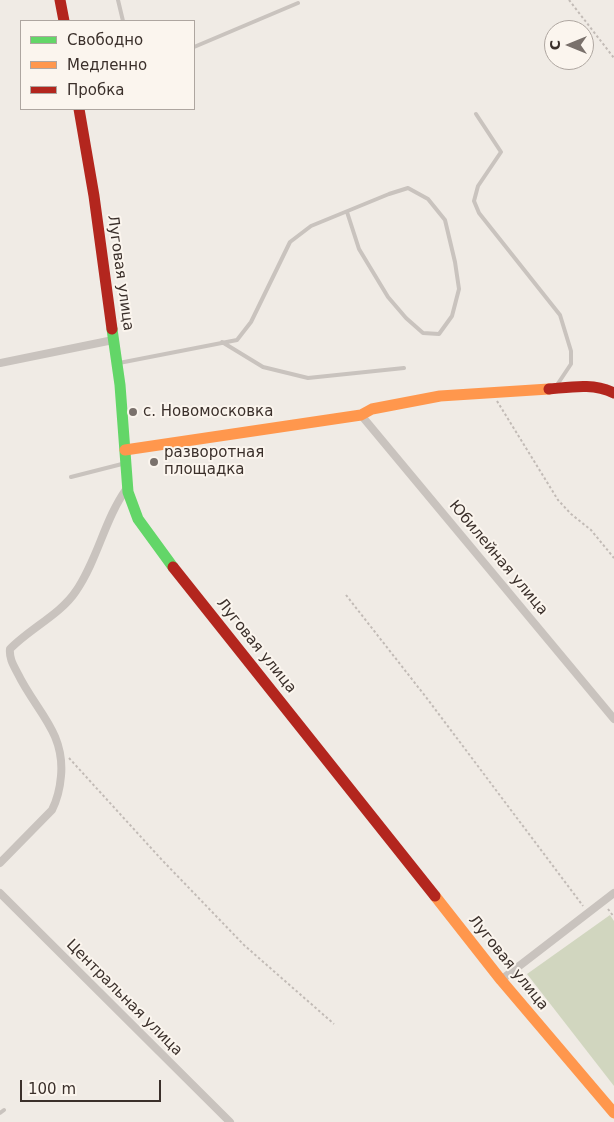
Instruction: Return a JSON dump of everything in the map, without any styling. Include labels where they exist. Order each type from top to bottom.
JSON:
[{"type":"street","points":[[60,0],[64,20]]},
{"type":"street","name":"Луговая улица","points":[[79,110],[94,196],[124,416],[125,463],[127,488],[131,504],[154,544],[347,782],[501,980],[614,1113]]},
{"type":"street","points":[[0,363],[114,340]]},
{"type":"street","points":[[124,450],[361,415],[372,409],[440,396],[554,388],[602,387],[614,394]]},
{"type":"street","name":"Юбилейная улица","points":[[361,415],[614,719]]},
{"type":"street","points":[[0,862],[52,810],[58,799],[62,751],[55,732],[24,686],[9,656],[10,649],[76,593],[89,569],[107,522],[127,488]]},
{"type":"street","name":"Центральная улица","points":[[0,893],[230,1122]]},
{"type":"street","points":[[501,980],[614,893]]},
{"type":"lane","points":[[118,0],[123,20]]},
{"type":"lane","points":[[195,47],[298,3]]},
{"type":"lane","points":[[476,114],[500,152],[478,186],[474,202],[479,214],[560,315],[566,332],[571,351],[571,364],[565,376],[554,388]]},
{"type":"lane","points":[[117,363],[237,340],[251,322],[290,242],[311,226],[408,188],[428,199],[444,220],[459,289],[452,316],[439,334],[423,333],[406,318],[388,297],[360,249],[347,212]]},
{"type":"lane","points":[[222,342],[263,367],[308,378],[404,368]]},
{"type":"lane","points":[[71,477],[125,463]]},
{"type":"lane","points":[[0,1113],[4,1110]]},
{"type":"path","points":[[569,0],[613,56]]},
{"type":"path","points":[[496,392],[497,402],[558,500],[571,514],[591,530],[614,558]]},
{"type":"path","points":[[346,595],[429,701],[587,912]]},
{"type":"path","points":[[62,751],[98,788],[162,860],[244,944],[334,1024]]},
{"type":"green space","points":[[610,915],[614,921],[614,1086],[527,974]]},
{"type":"traffic: fast","points":[[112,329],[120,385],[128,492],[138,519],[173,567]]},
{"type":"traffic: slow","points":[[125,450],[361,415],[372,409],[440,396],[549,389]]},
{"type":"traffic: slow","points":[[435,896],[501,980],[614,1113]]},
{"type":"traffic: jam","points":[[60,0],[64,20]]},
{"type":"traffic: jam","points":[[79,110],[94,196],[112,329]]},
{"type":"traffic: jam","points":[[549,389],[590,387],[614,393]]},
{"type":"traffic: jam","points":[[173,567],[435,896]]},
{"type":"place","name":"с. Новомосковка","points":[[133,412]]},
{"type":"place","name":"разворотная площадка","points":[[154,462]]}]
